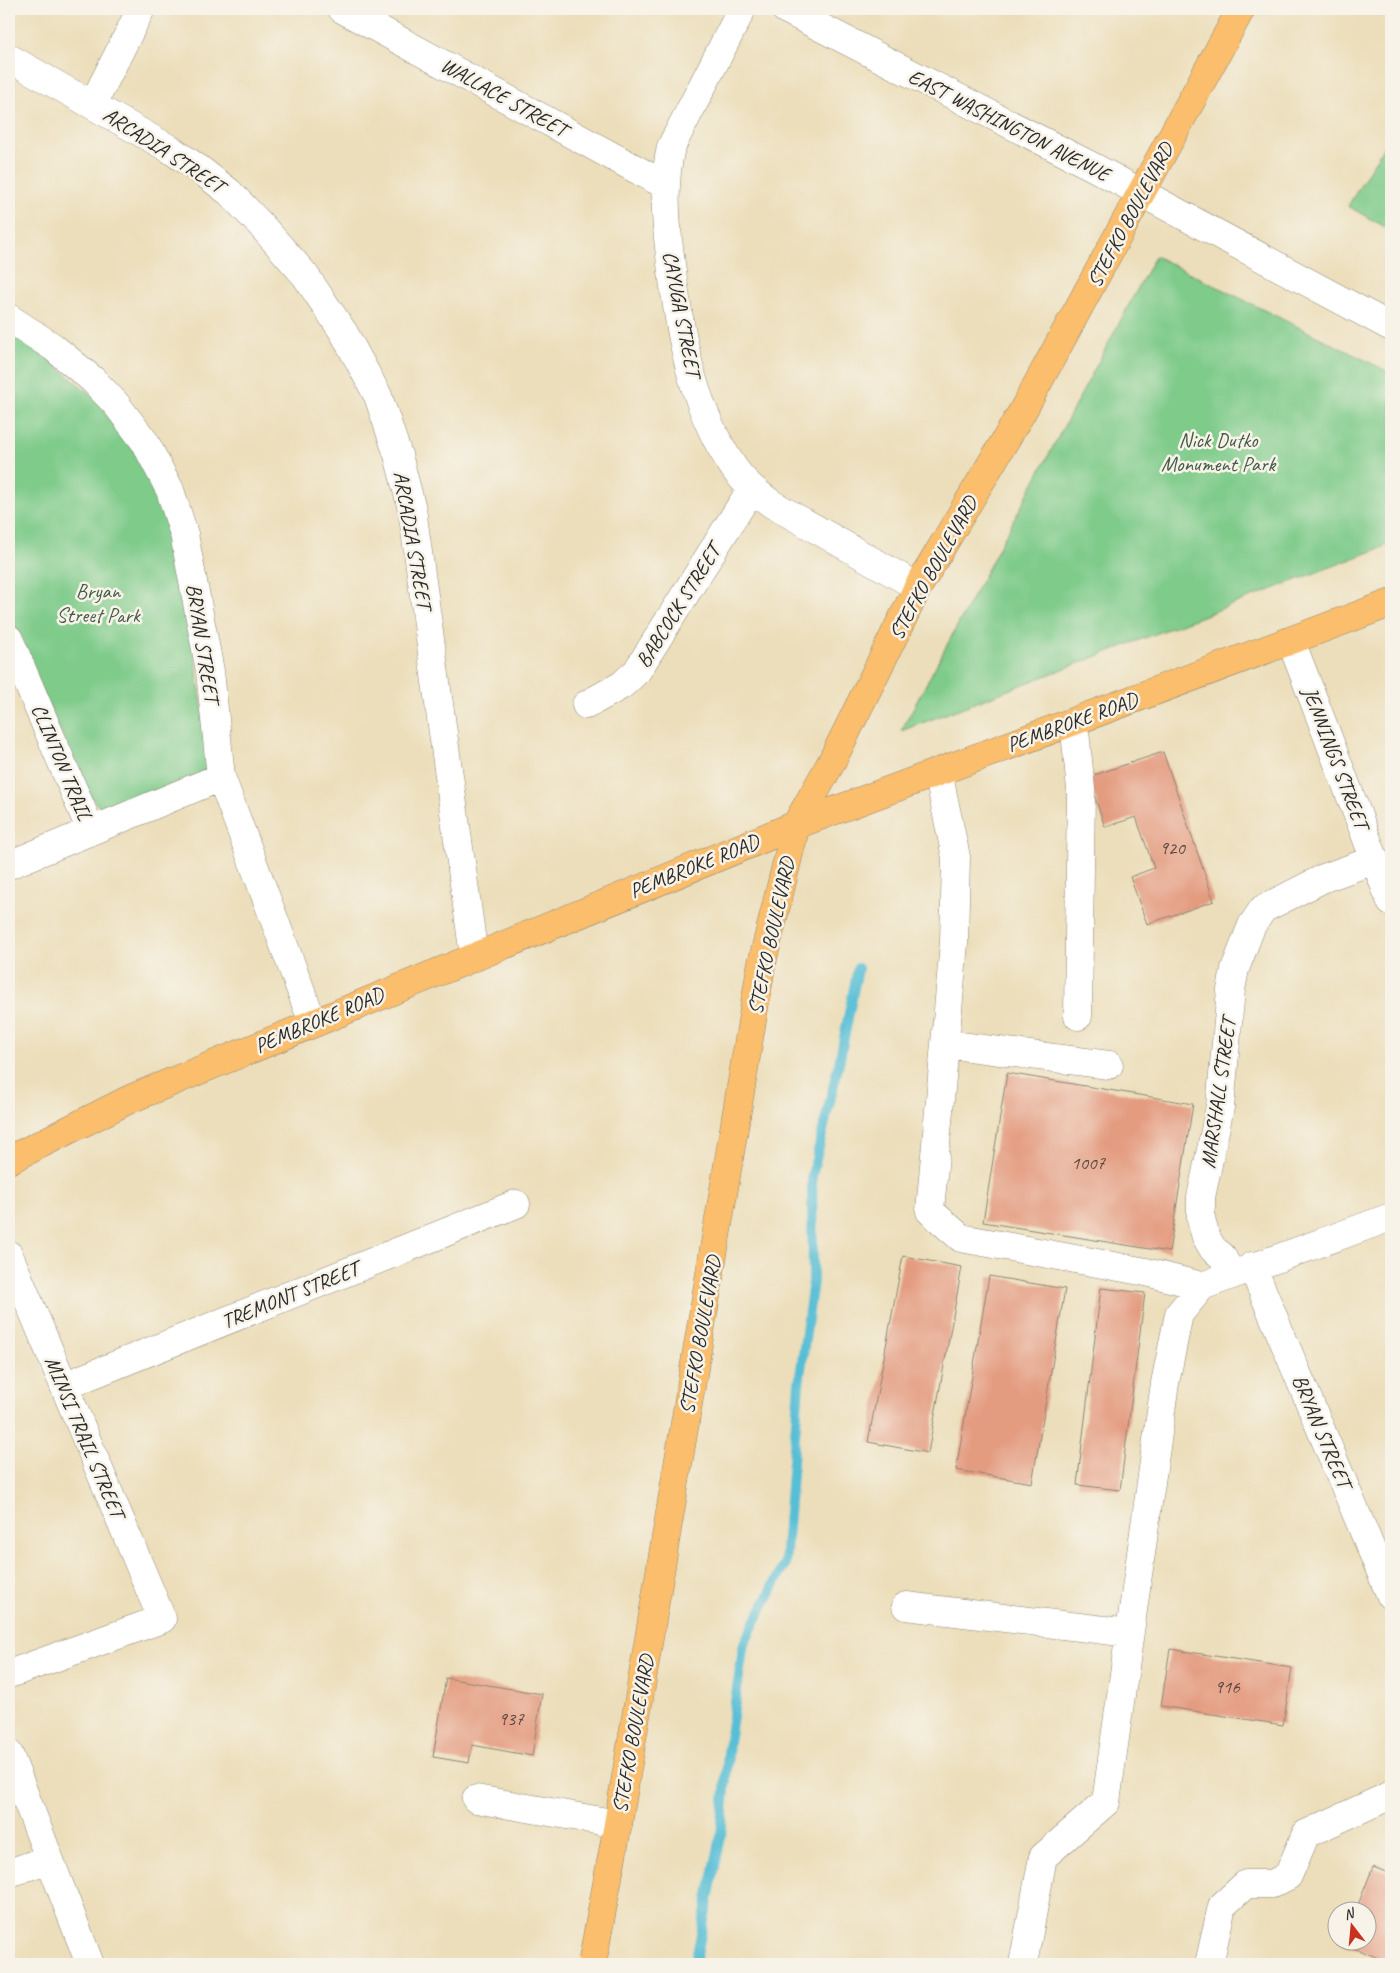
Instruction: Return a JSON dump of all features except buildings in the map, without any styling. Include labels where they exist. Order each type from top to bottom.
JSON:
[{"type":"main road","name":"STEFKO BOULEVARD","points":[[592,1964],[618,1824],[761,967],[796,825],[831,763],[918,587],[1022,412],[1241,9]]},
{"type":"main road","name":"PEMBROKE ROAD","points":[[9,1160],[130,1099],[796,825],[1391,603]]},
{"type":"street","points":[[93,104],[141,9]]},
{"type":"street","name":"WALLACE STREET","points":[[342,9],[665,185]]},
{"type":"street","name":"CAYUGA STREET","points":[[742,9],[671,147],[666,168],[666,219],[670,259],[691,376],[718,443],[735,469],[752,488],[772,504],[918,587]]},
{"type":"street","name":"EAST WASHINGTON AVENUE","points":[[785,9],[1142,194],[1391,328]]},
{"type":"street","name":"ARCADIA STREET","points":[[9,58],[170,149],[204,172],[228,192],[260,224],[305,275],[344,333],[378,396],[398,455],[412,510],[474,956]]},
{"type":"street","name":"BRYAN STREET","points":[[9,318],[53,346],[93,380],[116,404],[145,442],[170,490],[184,534],[210,670],[221,777],[313,1023]]},
{"type":"street","name":"BABCOCK STREET","points":[[586,705],[622,685],[637,671],[752,488]]},
{"type":"street","name":"CLINTON TRAIL","points":[[9,639],[91,831]]},
{"type":"street","name":"JENNINGS STREET","points":[[1292,641],[1391,902]]},
{"type":"street","points":[[1074,722],[1081,789],[1078,1016]]},
{"type":"street","points":[[938,772],[956,857],[954,943],[930,1211],[961,1238],[1146,1272],[1202,1286]]},
{"type":"street","points":[[9,865],[221,777]]},
{"type":"street","name":"MARSHALL STREET","points":[[1242,1270],[1213,1249],[1206,1237],[1201,1220],[1201,1197],[1220,1107],[1231,990],[1235,969],[1252,925],[1263,909],[1324,878],[1374,860]]},
{"type":"street","points":[[945,1044],[1109,1065]]},
{"type":"street","name":"TREMONT STREET","points":[[64,1386],[516,1204]]},
{"type":"street","points":[[1023,1964],[1044,1857],[1106,1802],[1165,1383],[1179,1314],[1202,1286],[1391,1217]]},
{"type":"street","name":"MINSI TRAIL STREET","points":[[9,1255],[162,1619],[9,1674]]},
{"type":"street","name":"BRYAN STREET","points":[[1242,1270],[1391,1596]]},
{"type":"street","points":[[906,1606],[1129,1633]]},
{"type":"street","points":[[9,1754],[90,1964]]},
{"type":"street","points":[[1209,1964],[1222,1906],[1246,1884],[1272,1884],[1288,1876],[1306,1834],[1391,1795]]},
{"type":"street","points":[[476,1799],[618,1824]]},
{"type":"street","points":[[9,1873],[49,1859]]},
{"type":"green space","points":[[1391,134],[1391,231],[1348,206]]},
{"type":"green space","name":"Nick Dutko Monument Park","points":[[1155,256],[1391,373],[1391,544],[901,731]]},
{"type":"green space","name":"Bryan Street Park","points":[[9,332],[30,344],[101,403],[139,457],[161,501],[182,571],[210,759],[202,774],[107,808],[100,808],[92,798],[9,622]]},
{"type":"waterway","points":[[695,1964],[721,1836],[729,1742],[744,1643],[785,1564],[799,1384],[813,1281],[812,1176],[839,1063],[858,968]]}]
